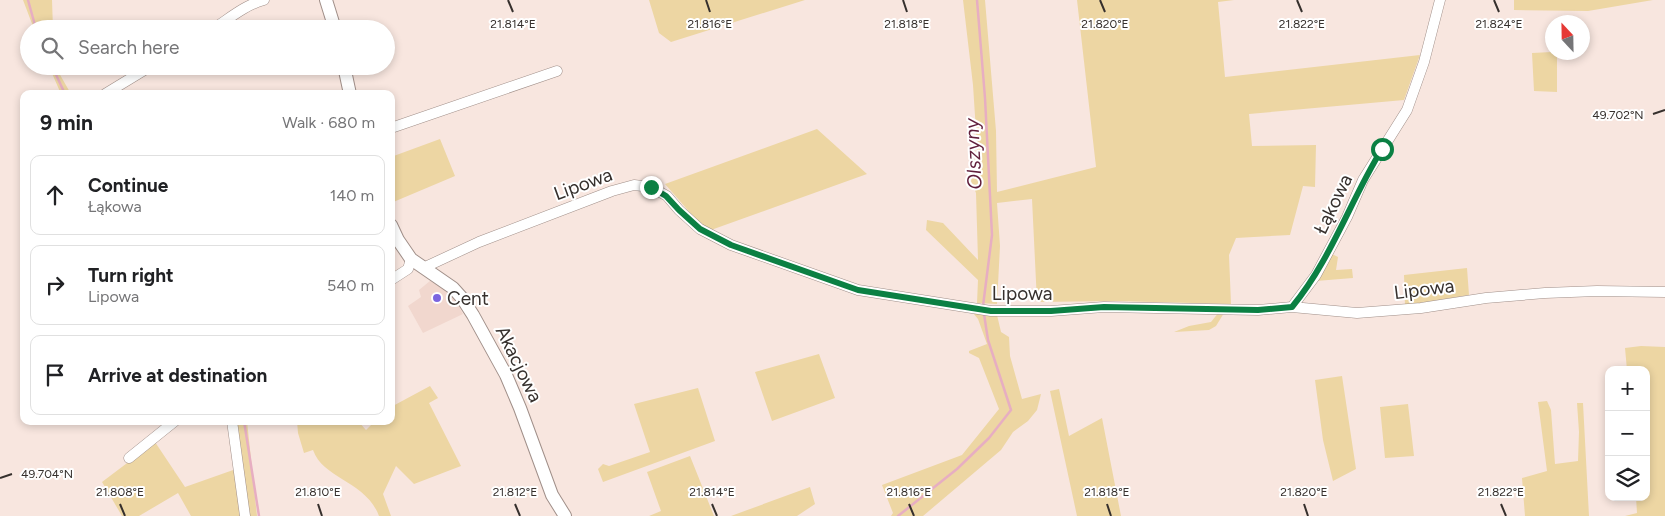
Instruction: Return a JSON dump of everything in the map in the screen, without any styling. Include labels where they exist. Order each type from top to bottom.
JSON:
[{"type":"street","points":[[226,20],[255,2],[264,0]]},
{"type":"street","points":[[326,0],[332,20]]},
{"type":"street","name":"Łąkowa","points":[[1292,307],[1316,275],[1347,217],[1363,180],[1407,110],[1424,62],[1440,0]]},
{"type":"street","points":[[395,127],[557,71]]},
{"type":"street","points":[[111,90],[136,75]]},
{"type":"street","points":[[346,75],[349,90]]},
{"type":"street","name":"Lipowa","points":[[423,268],[488,239],[612,191],[634,185],[651,187],[659,191],[700,229],[731,245],[858,290],[991,311],[1051,311],[1104,307],[1258,310],[1292,307],[1357,314],[1421,308],[1486,298],[1545,293],[1597,291],[1665,292]]},
{"type":"street","name":"Akacjowa","points":[[395,234],[412,259],[446,283],[462,298],[485,335],[506,375],[520,408],[552,495],[565,516]]},
{"type":"street","points":[[395,277],[408,269],[412,259]]},
{"type":"street","points":[[128,458],[170,425]]},
{"type":"street","points":[[233,425],[245,516]]},
{"type":"shaded area","points":[[23,0],[52,0],[53,20],[31,20]]},
{"type":"shaded area","points":[[649,0],[805,0],[671,42],[659,33]]},
{"type":"shaded area","points":[[963,0],[985,0],[996,131],[997,192],[1096,167],[1077,0],[1234,0],[1218,2],[1225,77],[1420,55],[1404,100],[1249,114],[1252,146],[1316,145],[1315,187],[1303,186],[1290,235],[1236,238],[1229,255],[1231,304],[1115,301],[1037,302],[1032,199],[997,203],[1000,246],[997,304],[977,303],[978,280],[926,230],[927,220],[943,223],[978,260],[976,193],[971,181],[978,162],[973,85]]},
{"type":"shaded area","points":[[1514,0],[1653,0],[1588,11],[1514,10]]},
{"type":"shaded area","points":[[1545,52],[1545,60],[1557,60],[1557,92],[1534,91],[1532,53]]},
{"type":"shaded area","points":[[53,75],[60,75],[69,90],[59,90]]},
{"type":"shaded area","points":[[817,129],[867,174],[711,230],[699,223],[665,184]]},
{"type":"shaded area","points":[[440,139],[455,176],[395,201],[395,156]]},
{"type":"shaded area","points":[[1332,254],[1338,257],[1336,270],[1352,269],[1353,278],[1316,281]]},
{"type":"shaded area","points":[[1467,268],[1469,295],[1405,306],[1404,275]]},
{"type":"shaded area","points":[[430,281],[451,292],[463,314],[423,333],[408,306],[421,297],[419,290]]},
{"type":"shaded area","points":[[1219,312],[1224,313],[1216,326],[1209,330],[1174,332],[1189,326],[1211,322]]},
{"type":"shaded area","points":[[973,313],[997,315],[1001,332],[1009,337],[1010,356],[1022,399],[1041,394],[1037,410],[1028,421],[1013,432],[1001,450],[923,516],[891,516],[893,513],[882,485],[962,455],[999,409],[979,358],[969,353],[969,351],[987,344],[978,319]]},
{"type":"shaded area","points":[[1641,346],[1665,347],[1665,516],[1625,516],[1637,513],[1636,501],[1650,501],[1650,366],[1627,366],[1625,348]]},
{"type":"shaded area","points":[[819,354],[835,398],[772,421],[755,372]]},
{"type":"shaded area","points":[[1342,376],[1356,469],[1333,481],[1323,440],[1315,380]]},
{"type":"shaded area","points":[[430,386],[438,398],[429,403],[461,466],[414,484],[396,466],[383,494],[391,516],[379,516],[373,504],[365,495],[326,468],[318,460],[313,450],[304,453],[297,425],[362,425],[366,430],[371,425],[395,425],[395,405]]},
{"type":"shaded area","points":[[698,388],[715,441],[603,482],[598,469],[603,464],[609,466],[650,452],[634,404]]},
{"type":"shaded area","points":[[1059,389],[1069,436],[1102,418],[1121,516],[1077,516],[1050,391]]},
{"type":"shaded area","points":[[1547,401],[1551,410],[1555,464],[1578,461],[1577,403],[1583,403],[1589,516],[1525,516],[1522,478],[1547,471],[1538,402]]},
{"type":"shaded area","points":[[1408,404],[1414,456],[1385,458],[1380,407]]},
{"type":"shaded area","points":[[236,425],[247,425],[257,516],[248,516]]},
{"type":"shaded area","points":[[155,442],[185,487],[236,469],[243,516],[191,516],[178,493],[139,516],[122,516],[102,482]]},
{"type":"shaded area","points":[[690,456],[714,516],[649,516],[661,511],[647,472]]},
{"type":"shaded area","points":[[810,487],[815,504],[797,516],[731,516]]},
{"type":"waterway","points":[[28,0],[34,20]]},
{"type":"waterway","name":"Olszyny","points":[[977,0],[985,98],[992,235],[983,306]]},
{"type":"waterway","points":[[56,75],[63,90]]},
{"type":"waterway","name":"Olszyny","points":[[898,516],[957,469],[989,438],[1011,410],[988,340],[984,314]]},
{"type":"waterway","points":[[245,425],[259,516]]},
{"type":"place","name":"Cent","points":[[437,298]]},
{"type":"route","points":[[651,187],[666,196],[700,229],[731,245],[858,290],[991,311],[1051,311],[1104,307],[1258,310],[1292,307],[1299,298],[1316,275],[1347,217],[1363,180],[1382,149]]}]
